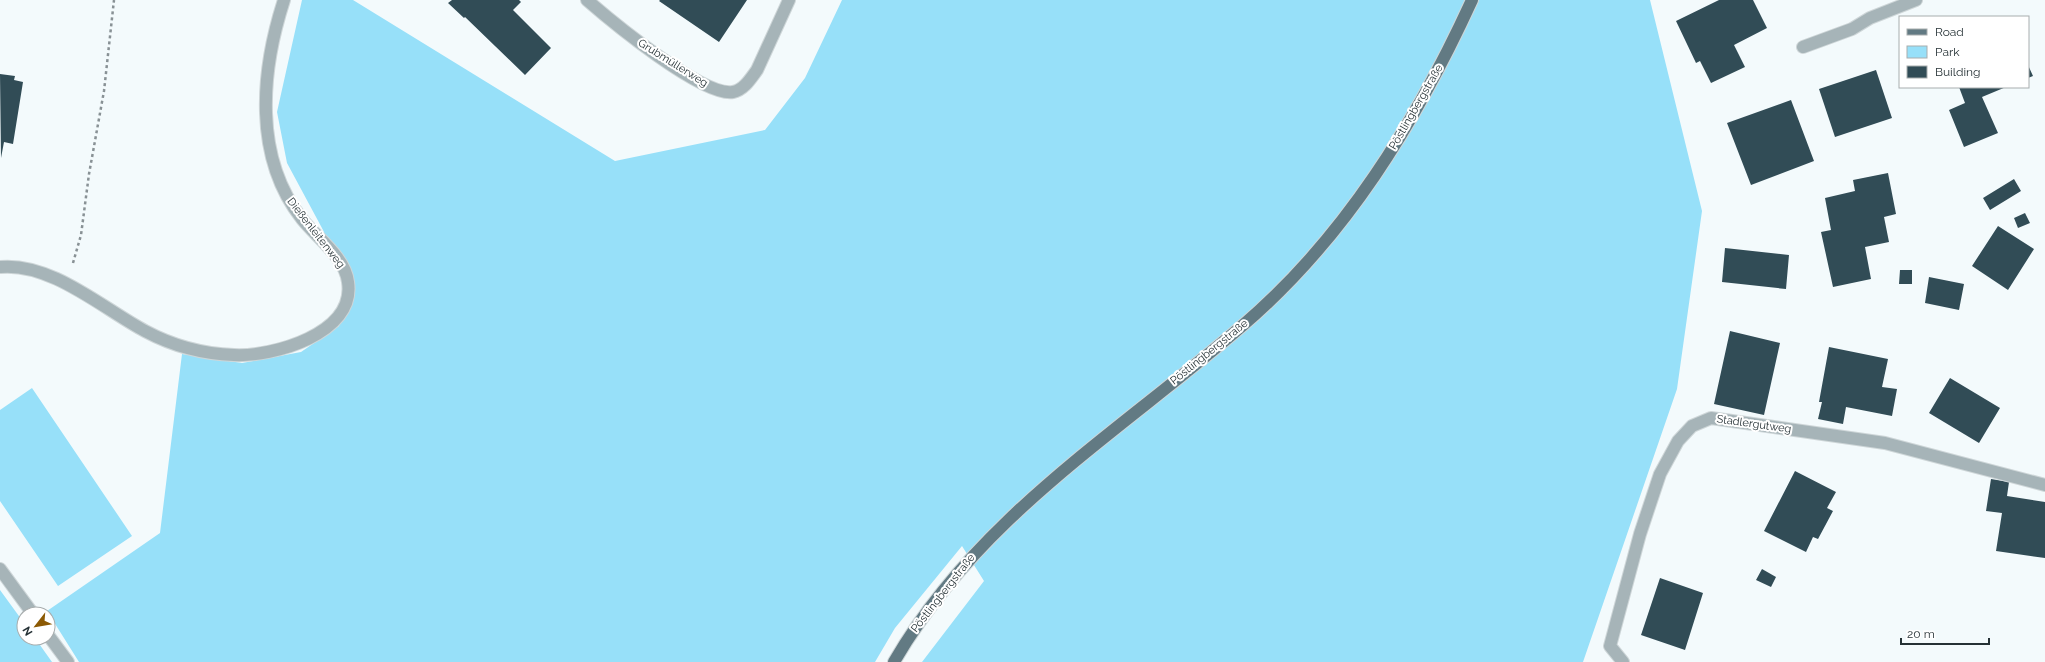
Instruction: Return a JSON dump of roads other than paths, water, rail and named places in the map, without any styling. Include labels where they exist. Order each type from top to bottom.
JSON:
[{"type":"main road","name":"Pöstlingbergstraße","points":[[894,662],[903,645],[946,586],[963,565],[999,527],[1059,474],[1243,325],[1286,284],[1326,242],[1362,195],[1395,145],[1431,85],[1472,0]]},
{"type":"street","name":"Dießenleitenweg","points":[[0,267],[22,267],[34,270],[67,285],[146,332],[165,341],[182,347],[218,354],[254,354],[284,349],[316,334],[337,317],[343,310],[349,290],[345,272],[332,252],[301,218],[286,196],[276,175],[269,143],[266,94],[269,60],[273,37],[284,0]]},
{"type":"street","name":"Grubmüllerweg","points":[[587,0],[632,38],[670,63],[698,80],[727,92],[740,89],[750,80],[757,70],[789,0]]},
{"type":"street","points":[[1803,47],[1852,29],[1870,18],[1916,0]]},
{"type":"street","name":"Stadlergutweg","points":[[1623,662],[1610,646],[1640,534],[1660,474],[1678,441],[1692,426],[1711,418],[1885,442],[2045,485]]},
{"type":"street","points":[[0,569],[27,606]]},
{"type":"street","points":[[56,646],[68,662]]}]
